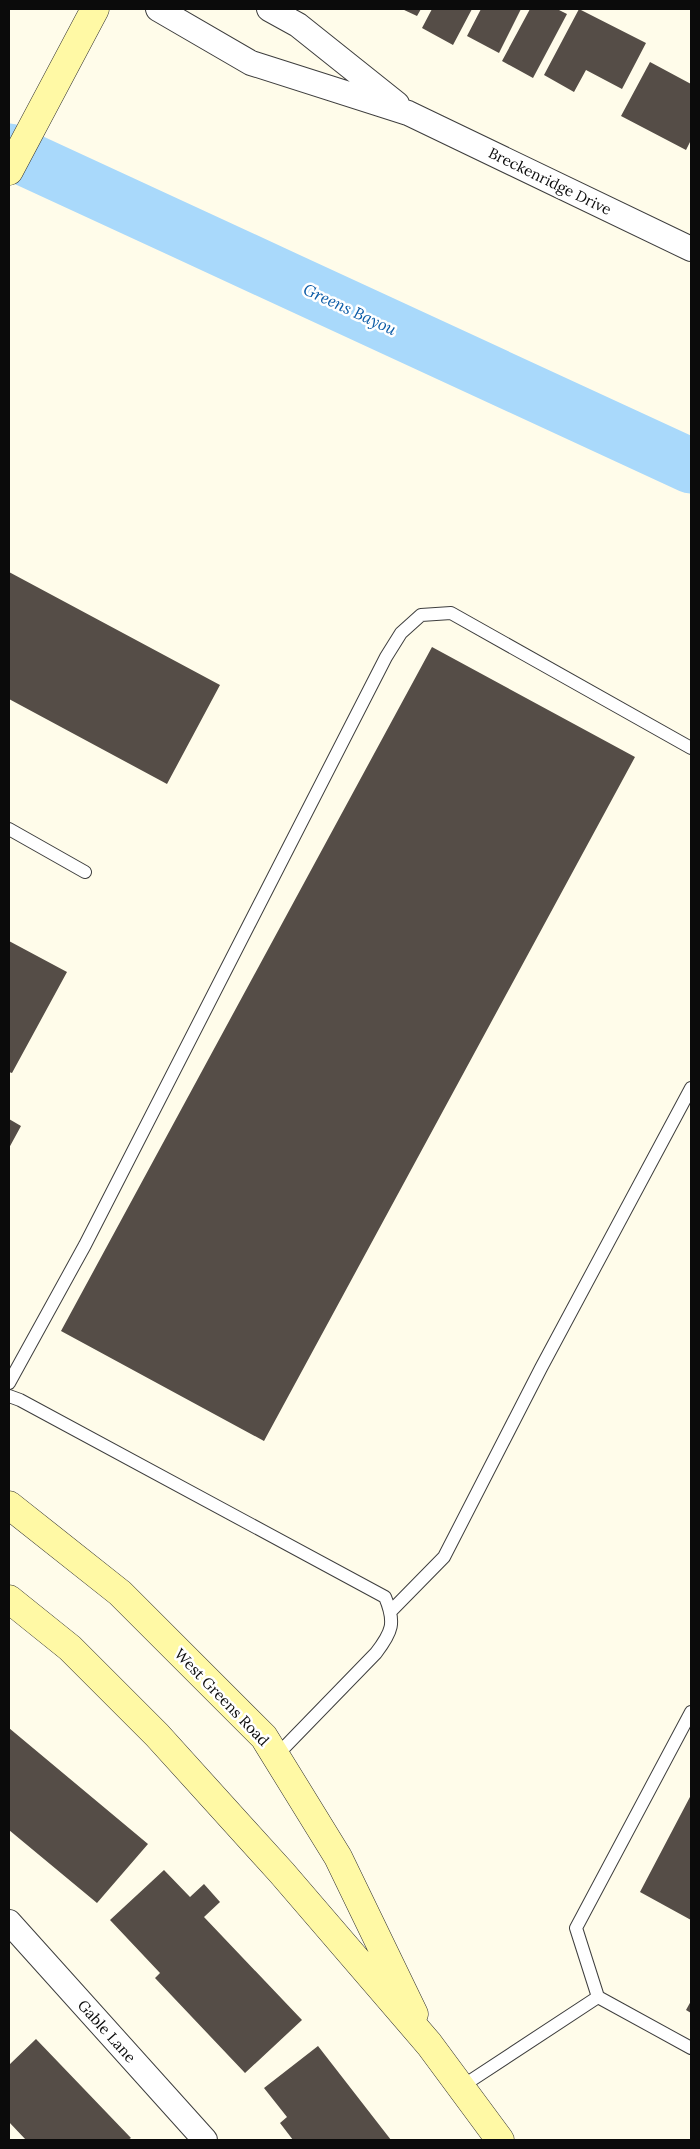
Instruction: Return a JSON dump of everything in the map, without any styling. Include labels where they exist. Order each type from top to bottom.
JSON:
[{"type":"main road","points":[[9,171],[95,9]]},
{"type":"main road","name":"West Greens Road","points":[[9,1505],[120,1593],[264,1737],[338,1857],[429,2044]]},
{"type":"main road","name":"West Greens Road","points":[[9,1599],[70,1648],[156,1735],[282,1872],[429,2044],[500,2140]]},
{"type":"street","name":"Breckenridge Drive","points":[[158,9],[251,62],[408,113],[691,249]]},
{"type":"street","name":"Breckenridge Drive","points":[[269,9],[298,26],[408,113]]},
{"type":"street","name":"Gable Lane","points":[[9,1922],[204,2140]]},
{"type":"lane","points":[[9,1383],[84,1245],[386,657],[401,633],[421,615],[451,613],[691,748]]},
{"type":"lane","points":[[9,828],[85,872]]},
{"type":"lane","points":[[391,1611],[444,1557],[541,1368],[691,1088]]},
{"type":"lane","points":[[9,1396],[20,1400],[385,1597],[391,1611],[390,1635],[381,1647],[276,1756]]},
{"type":"lane","points":[[691,1712],[576,1928],[598,1998],[691,2048]]},
{"type":"lane","points":[[461,2087],[598,1998]]},
{"type":"building","points":[[402,9],[421,9],[417,16]]},
{"type":"building","points":[[432,9],[472,9],[453,45],[422,28]]},
{"type":"building","points":[[481,9],[521,9],[499,53],[467,36]]},
{"type":"building","points":[[530,9],[557,9],[567,14],[533,78],[502,61]]},
{"type":"building","points":[[579,9],[646,43],[622,89],[586,70],[574,92],[544,75]]},
{"type":"building","points":[[650,62],[691,84],[691,140],[686,150],[621,116]]},
{"type":"building","points":[[9,572],[220,685],[167,784],[9,699]]},
{"type":"building","points":[[432,647],[635,757],[264,1441],[61,1331]]},
{"type":"building","points":[[9,941],[67,972],[12,1073],[9,1072]]},
{"type":"building","points":[[9,1119],[21,1126],[9,1148]]},
{"type":"building","points":[[9,1728],[148,1844],[97,1903],[9,1830]]},
{"type":"building","points":[[691,1795],[691,1920],[640,1892]]},
{"type":"building","points":[[164,1870],[190,1897],[204,1884],[220,1902],[204,1917],[302,2020],[245,2073],[155,1978],[160,1973],[110,1920]]},
{"type":"building","points":[[691,2001],[691,2013],[686,2010]]},
{"type":"building","points":[[36,2039],[131,2138],[128,2140],[26,2140],[9,2122],[9,2065]]},
{"type":"building","points":[[318,2046],[391,2140],[293,2140],[280,2123],[287,2117],[264,2088]]},
{"type":"waterway","name":"Greens Bayou","points":[[9,151],[691,466]]}]
